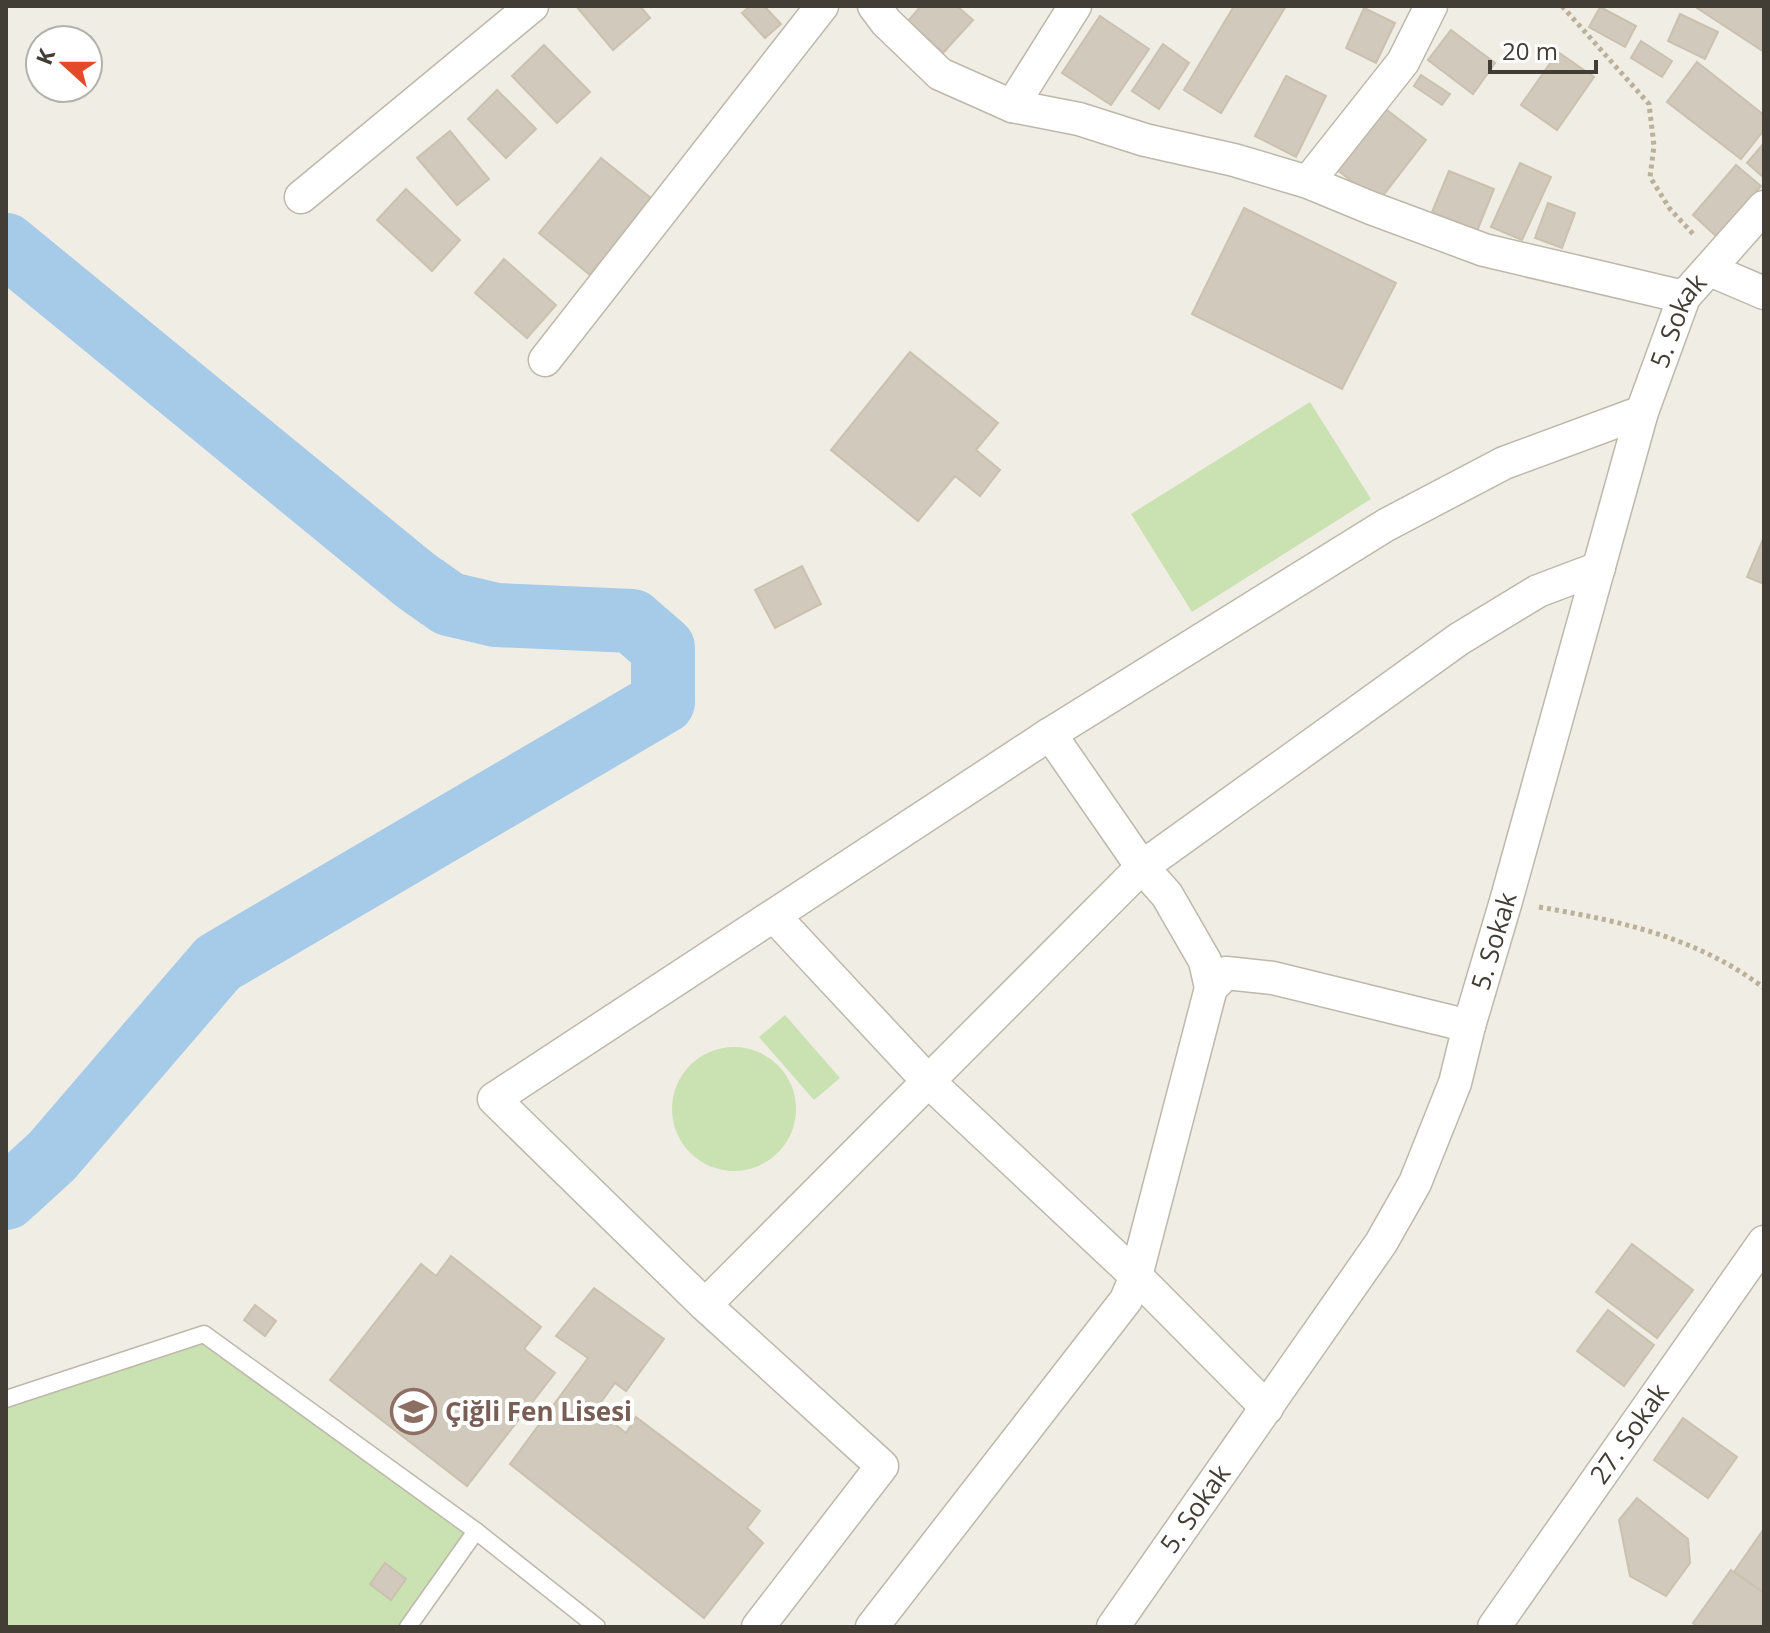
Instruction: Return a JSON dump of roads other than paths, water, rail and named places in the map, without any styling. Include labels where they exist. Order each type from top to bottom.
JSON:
[{"type":"street","points":[[301,197],[532,6]]},
{"type":"street","points":[[545,360],[822,6]]},
{"type":"street","points":[[874,6],[886,22],[940,74],[1012,106],[1079,119],[1145,140],[1234,160],[1308,182],[1484,250],[1684,297]]},
{"type":"street","points":[[1012,106],[1075,6]]},
{"type":"street","points":[[1308,182],[1403,62],[1431,6]]},
{"type":"street","name":"5. Sokak","points":[[1113,1627],[1381,1243],[1415,1183],[1455,1083],[1642,412],[1684,297],[1764,207]]},
{"type":"street","points":[[1715,264],[1764,293]]},
{"type":"street","points":[[758,1627],[882,1466],[705,1305],[494,1099],[1050,734],[1386,525],[1504,463],[1642,412]]},
{"type":"street","points":[[705,1305],[1142,867],[1459,639],[1538,591],[1599,568]]},
{"type":"street","points":[[872,1627],[1126,1300],[1136,1276],[1211,988],[1205,961],[1167,895],[1142,867],[1050,734]]},
{"type":"street","points":[[774,916],[928,1081],[1136,1276],[1267,1408]]},
{"type":"street","points":[[1211,988],[1226,973],[1273,978],[1469,1026]]},
{"type":"street","name":"27. Sokak","points":[[1494,1627],[1764,1242]]},
{"type":"lane","points":[[6,1399],[204,1334],[476,1531],[597,1627]]},
{"type":"lane","points":[[408,1627],[476,1531]]},
{"type":"waterway","points":[[6,245],[415,580],[449,604],[496,615],[632,621],[663,648],[663,702],[218,963],[52,1156],[6,1198]]},
{"type":"place","name":"Çiğli Fen Lisesi","points":[[414,1412]]}]
